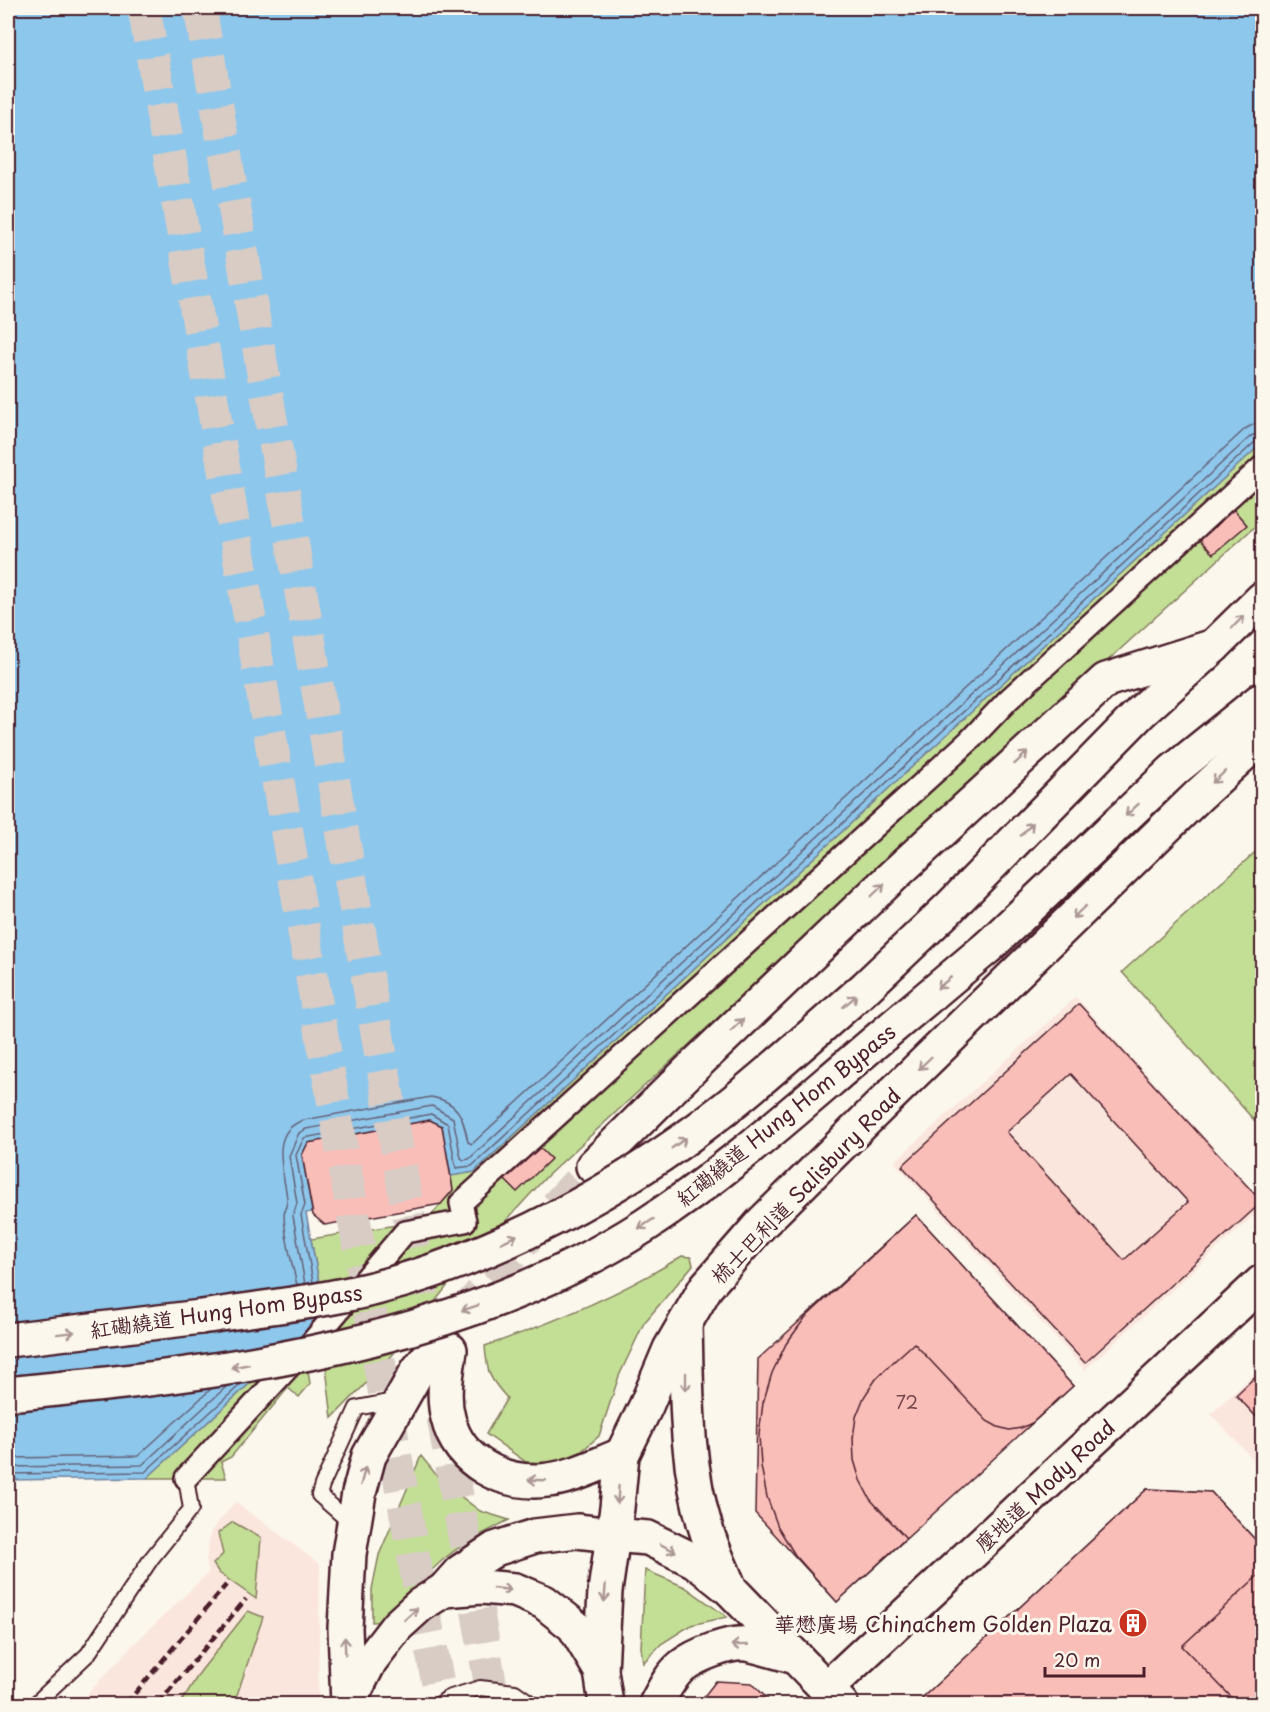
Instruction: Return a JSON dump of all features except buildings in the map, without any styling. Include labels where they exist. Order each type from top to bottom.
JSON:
[{"type":"main road","points":[[593,1166],[894,875],[1106,680],[1214,646],[1263,599]]},
{"type":"main road","name":"紅磡繞道 Hung Hom Bypass","points":[[8,1340],[201,1317],[337,1296],[412,1277],[507,1241],[633,1174],[720,1113],[857,995],[950,908],[1141,712],[1214,646]]},
{"type":"main road","name":"紅磡繞道 Hung Hom Bypass","points":[[8,1394],[208,1371],[357,1342],[445,1317],[513,1292],[582,1261],[644,1226],[702,1186],[785,1120],[989,946],[1174,770],[1263,699]]},
{"type":"main road","name":"梳士巴利道 Salisbury Road","points":[[606,1704],[602,1671],[605,1591],[622,1455],[670,1349],[706,1287],[761,1224],[1200,794],[1263,737]]},
{"type":"main road","name":"麼地道 Mody Road","points":[[834,1697],[1263,1282]]},
{"type":"main road","points":[[685,1323],[687,1420],[693,1473],[706,1531],[730,1589]]},
{"type":"main road","points":[[348,1704],[345,1629],[351,1540],[358,1493],[369,1456],[418,1370],[444,1348],[448,1419],[465,1453],[480,1466],[493,1473],[516,1479],[546,1481],[573,1475],[622,1455]]},
{"type":"main road","points":[[348,1704],[370,1661],[398,1626],[420,1605],[444,1590],[459,1572],[495,1549],[535,1536],[577,1531],[648,1538],[695,1561],[730,1589],[834,1697]]},
{"type":"main road","points":[[444,1590],[482,1587],[515,1590],[544,1602],[574,1626],[602,1671]]},
{"type":"main road","points":[[656,1704],[672,1677],[683,1666],[726,1646],[745,1644],[796,1657]]},
{"type":"street","points":[[186,1478],[312,1342],[405,1232],[465,1221],[461,1203],[969,741],[1032,677],[1263,467]]},
{"type":"lane","points":[[35,1704],[88,1654],[151,1559],[191,1509],[186,1478]]},
{"type":"lane","points":[[440,1704],[448,1698],[480,1688],[515,1692],[532,1704]]},
{"type":"shaded area","points":[[1076,997],[1262,1200],[1262,1208],[1085,1370],[894,1162]]},
{"type":"shaded area","points":[[1262,1367],[1262,1469],[1211,1414]]},
{"type":"shaded area","points":[[235,1502],[320,1564],[318,1704],[78,1704],[135,1643],[209,1572],[206,1560],[211,1531]]},
{"type":"green space","points":[[1262,443],[1262,520],[547,1176],[456,1275],[386,1363],[332,1418],[325,1359],[307,1363],[310,1384],[299,1397],[288,1388],[231,1457],[221,1462],[226,1478],[147,1478],[325,1314],[311,1239],[427,1220],[453,1190],[451,1176],[474,1172]]},
{"type":"green space","points":[[1262,846],[1262,1129],[1122,972]]},
{"type":"green space","points":[[682,1256],[691,1257],[693,1265],[644,1323],[619,1376],[599,1436],[577,1455],[550,1463],[526,1462],[486,1434],[507,1398],[490,1375],[485,1346],[586,1307]]},
{"type":"green space","points":[[421,1456],[442,1482],[480,1511],[509,1520],[452,1552],[415,1588],[388,1621],[372,1622],[372,1589],[379,1555]]},
{"type":"green space","points":[[233,1522],[261,1538],[256,1599],[219,1573],[213,1564],[223,1554],[218,1533]]},
{"type":"green space","points":[[645,1570],[685,1587],[727,1617],[691,1625],[661,1644],[643,1663],[641,1648]]},
{"type":"green space","points":[[248,1611],[263,1617],[234,1704],[180,1704],[200,1672]]},
{"type":"water","points":[[8,8],[1262,8],[1262,443],[474,1172],[451,1176],[442,1126],[430,1120],[308,1143],[302,1155],[312,1212],[306,1213],[325,1314],[147,1478],[8,1480]]},
{"type":"tunnel","points":[[144,8],[341,1145],[414,1560],[442,1704]]},
{"type":"tunnel","points":[[200,8],[432,1351]]},
{"type":"tunnel","points":[[460,1318],[521,1244],[593,1166]]},
{"type":"tunnel","points":[[443,1417],[494,1704]]},
{"type":"railway","points":[[126,1704],[226,1585]]},
{"type":"railway","points":[[158,1704],[246,1599]]},
{"type":"place","name":"華懋廣場 Chinachem Golden Plaza","points":[[1133,1623]]}]
